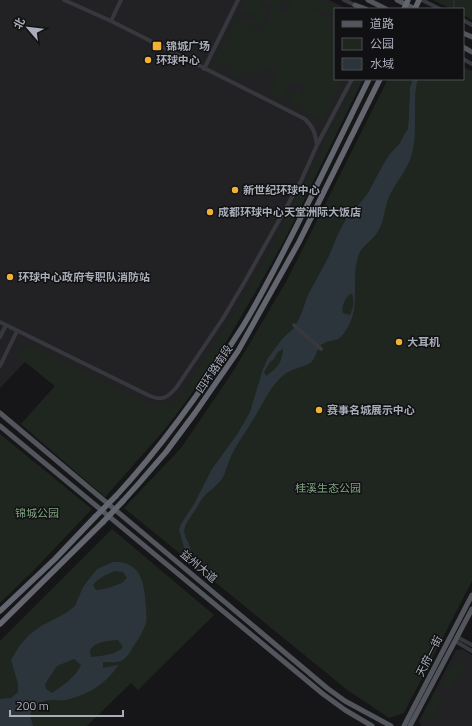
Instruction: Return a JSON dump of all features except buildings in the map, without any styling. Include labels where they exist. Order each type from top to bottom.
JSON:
[{"type":"highway","name":"四环路南段","points":[[0,611],[55,559],[116,496],[159,446],[216,367],[267,284],[370,80]]},
{"type":"highway","name":"四环路南段","points":[[0,624],[123,502],[166,452],[195,413],[238,351],[299,242],[380,80]]},
{"type":"main road","points":[[368,0],[384,8]]},
{"type":"main road","points":[[397,0],[414,8]]},
{"type":"main road","points":[[405,0],[415,8]]},
{"type":"main road","points":[[355,5],[363,8]]},
{"type":"main road","name":"益州大道","points":[[0,413],[327,688],[345,701],[391,726]]},
{"type":"main road","name":"益州大道","points":[[0,426],[323,694],[344,710],[372,726]]},
{"type":"main road","name":"天府一街","points":[[404,726],[472,595]]},
{"type":"main road","name":"天府一街","points":[[410,726],[472,609]]},
{"type":"street","points":[[64,0],[111,21],[304,119],[311,125],[315,134],[317,145]]},
{"type":"street","points":[[111,21],[121,0]]},
{"type":"street","points":[[204,69],[238,0]]},
{"type":"street","points":[[344,0],[360,8]]},
{"type":"street","points":[[422,0],[438,8]]},
{"type":"street","points":[[0,322],[150,396],[156,398],[166,397],[176,388],[222,320],[244,283],[301,181],[317,145],[351,80]]},
{"type":"street","points":[[0,337],[6,325]]},
{"type":"street","points":[[294,325],[321,349]]},
{"type":"street","points":[[0,366],[17,331]]},
{"type":"street","points":[[456,639],[472,645]]},
{"type":"street","points":[[456,639],[472,651]]},
{"type":"shaded area","points":[[0,0],[329,0],[345,8],[334,8],[334,80],[363,80],[286,237],[229,337],[190,396],[165,429],[105,497],[21,424],[55,386],[25,362],[0,388]]},
{"type":"shaded area","points":[[462,649],[472,655],[472,726],[421,726],[419,721],[456,650]]},
{"type":"green space","points":[[245,0],[258,0],[262,2],[261,5],[264,9],[269,11],[261,26],[253,25],[252,29],[262,32],[263,26],[273,6],[262,0],[287,0],[284,5],[280,5],[278,10],[284,11],[287,10],[293,0],[323,0],[339,8],[334,8],[334,16],[312,6],[310,9],[329,19],[334,19],[334,80],[344,80],[341,83],[323,120],[319,120],[301,111],[305,102],[302,101],[298,109],[290,105],[290,101],[296,89],[301,90],[300,92],[304,94],[303,86],[297,82],[290,85],[281,101],[270,95],[275,84],[272,82],[273,77],[277,78],[277,72],[262,69],[261,73],[256,72],[255,75],[239,73],[236,79],[225,73],[231,73],[231,69],[229,68],[230,64],[220,63],[218,70],[214,66],[215,60],[237,17],[249,21],[255,16],[250,13],[248,14],[240,11]]},
{"type":"green space","points":[[433,0],[472,0],[472,20],[464,16],[464,8],[449,8]]},
{"type":"green space","name":"桂溪生态公园","points":[[464,67],[472,71],[472,581],[404,713],[389,718],[346,689],[124,508],[181,448],[234,370],[287,280],[387,80],[464,80]]},
{"type":"green space","points":[[356,80],[363,80],[286,237],[229,337],[190,396],[165,429],[105,497],[21,424],[55,386],[25,362],[16,359],[21,349],[27,347],[32,347],[152,405],[160,405],[179,397],[239,306],[270,250]]},
{"type":"green space","name":"锦城公园","points":[[0,434],[92,509],[33,571],[0,603]]},
{"type":"green space","points":[[112,529],[214,615],[138,690],[131,683],[87,726],[0,726],[0,641]]},
{"type":"green space","points":[[455,660],[461,663],[462,661],[465,663],[464,665],[469,667],[465,675],[459,672],[451,686],[447,688],[441,686]]},
{"type":"green space","points":[[436,692],[441,693],[443,698],[432,720],[429,721],[425,719],[424,713]]},
{"type":"water","points":[[413,80],[418,80],[415,92],[415,132],[413,151],[406,168],[389,197],[380,227],[376,234],[364,246],[358,257],[355,274],[354,309],[349,325],[340,338],[321,345],[314,359],[310,363],[291,370],[285,374],[271,389],[234,450],[222,479],[204,496],[186,524],[184,533],[190,546],[190,552],[185,551],[179,530],[181,524],[194,504],[212,469],[238,433],[250,412],[263,369],[268,358],[282,339],[294,328],[300,317],[308,295],[329,256],[347,217],[368,193],[389,155],[400,143],[408,129],[410,88]],"holes":[[[350,294],[352,294],[353,307],[350,315],[343,313],[343,308],[347,298]],[[283,349],[282,358],[274,370],[266,376],[264,372],[270,362],[274,359],[278,352]]]},
{"type":"water","points":[[113,562],[120,562],[129,565],[139,574],[143,584],[146,602],[146,623],[139,639],[123,660],[117,662],[103,662],[103,668],[118,665],[108,678],[96,688],[66,700],[42,701],[36,705],[30,715],[33,726],[0,726],[0,699],[11,698],[18,692],[18,684],[11,660],[20,645],[29,635],[41,626],[66,613],[75,606],[83,587],[97,569]],"holes":[[[114,571],[123,572],[127,578],[122,583],[108,588],[95,589],[93,585],[97,580]],[[118,640],[123,647],[116,652],[104,656],[91,657],[90,650],[102,642]],[[74,659],[81,665],[72,677],[52,693],[46,689],[45,684],[57,666]]]},
{"type":"waterway","points":[[454,0],[454,8]]},
{"type":"place","name":"锦城广场","points":[[157,46]]},
{"type":"place","name":"环球中心","points":[[148,60]]},
{"type":"place","name":"新世纪环球中心","points":[[235,190]]},
{"type":"place","name":"成都环球中心天堂洲际大饭店","points":[[210,212]]},
{"type":"place","name":"环球中心政府专职队消防站","points":[[10,277]]},
{"type":"place","name":"大耳机","points":[[399,342]]},
{"type":"place","name":"赛事名城展示中心","points":[[319,410]]}]
